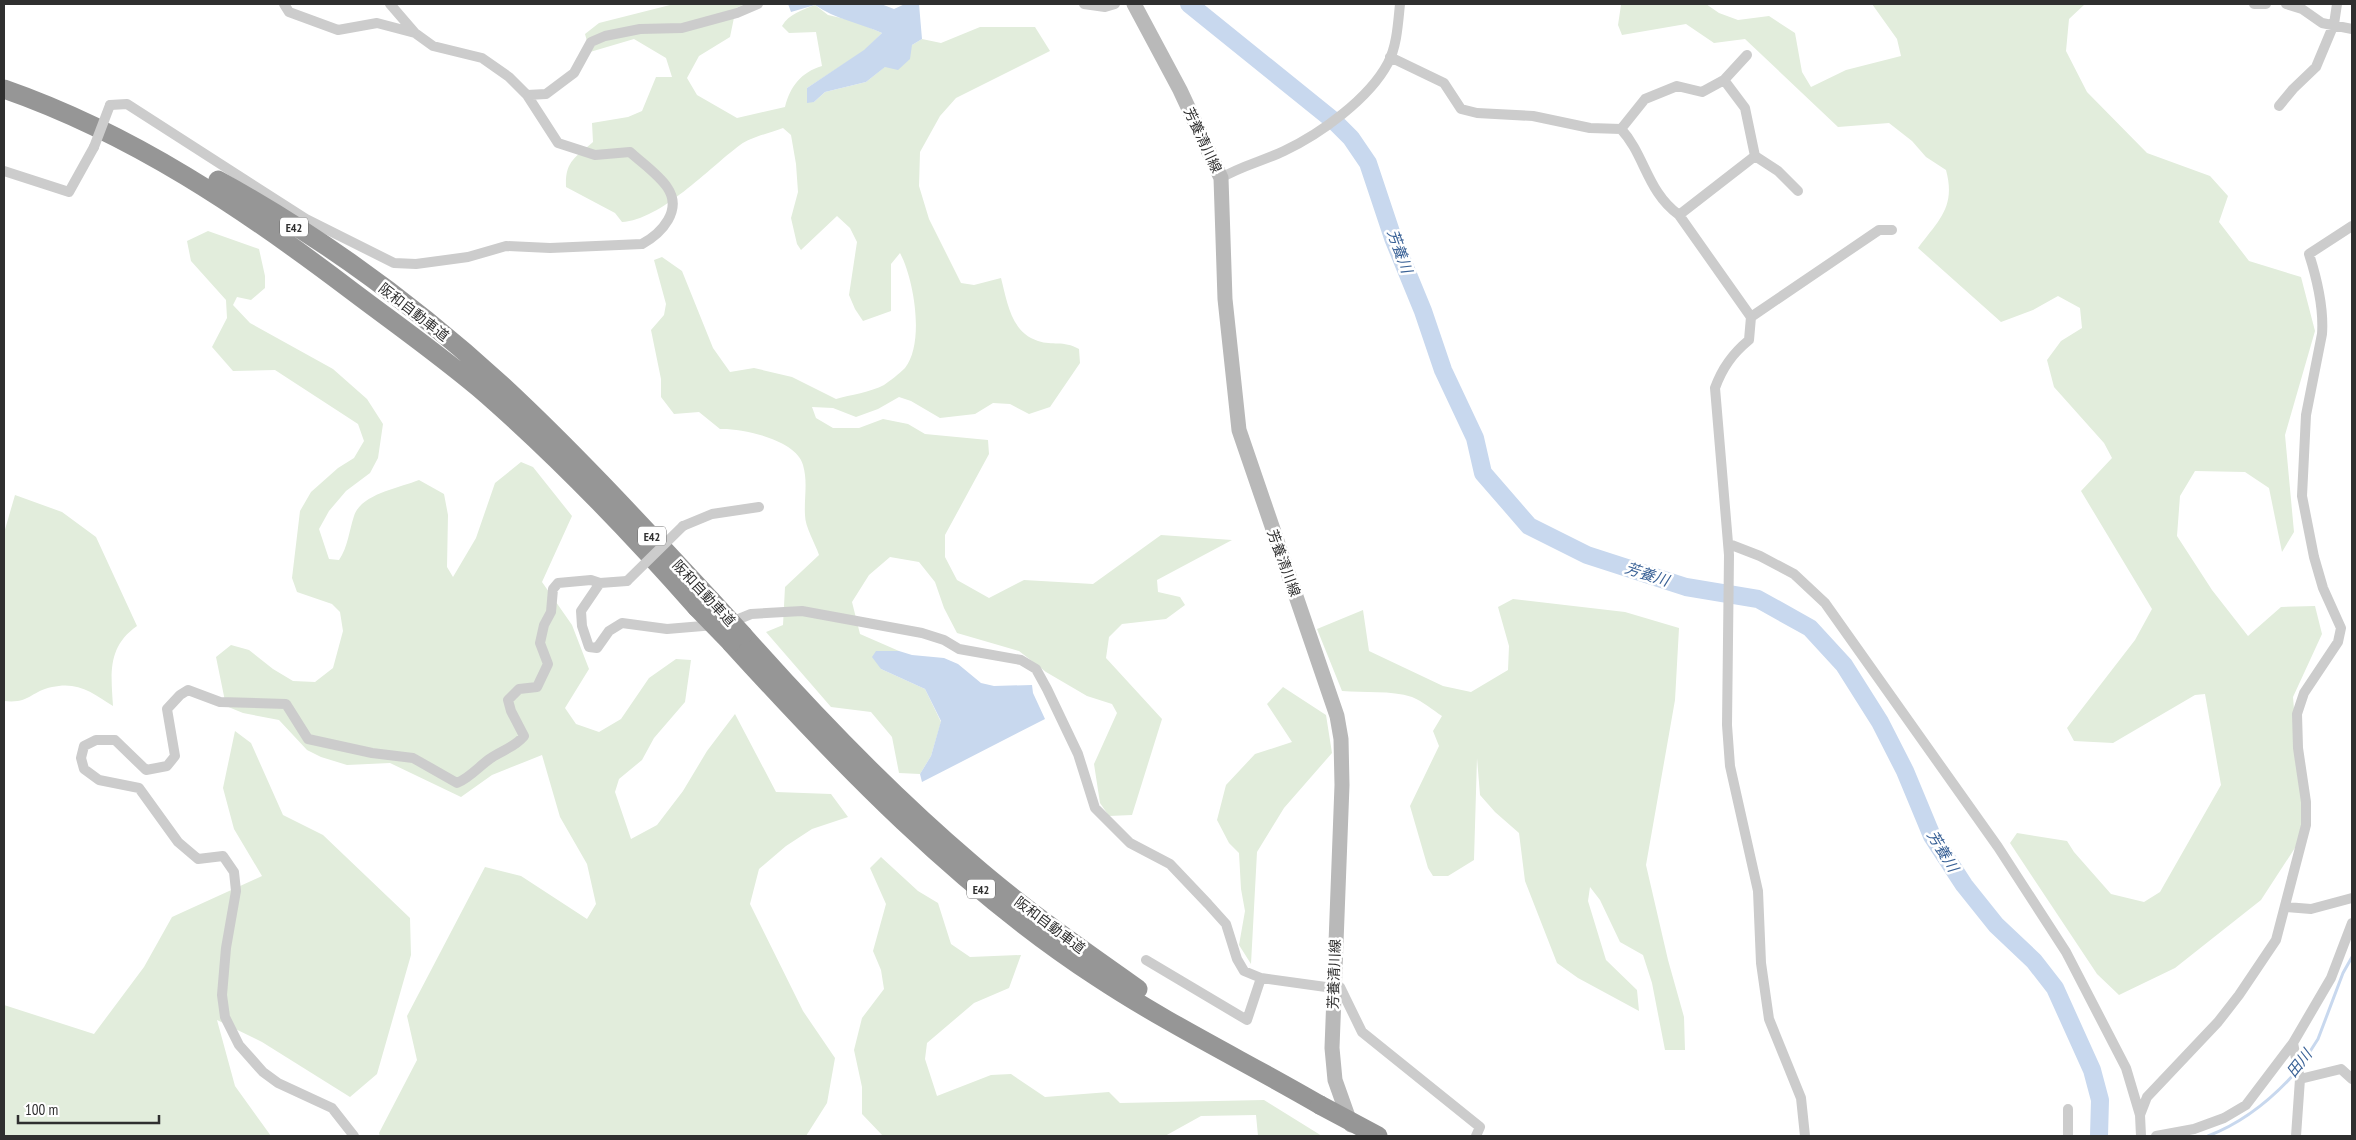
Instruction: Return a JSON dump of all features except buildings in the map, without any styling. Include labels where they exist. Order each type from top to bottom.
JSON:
[{"type":"highway","name":"阪和自動車道","points":[[4,89],[156,149],[206,174],[253,201],[332,252],[398,299],[502,385],[737,639],[854,773],[942,856],[1011,914],[1102,980],[1320,1105],[1378,1136]]},
{"type":"highway","name":"阪和自動車道","points":[[61,111],[146,152],[233,204],[316,263],[476,386],[586,478]]},
{"type":"main road","name":"芳養清川線","points":[[1134,4],[1180,90],[1221,178],[1225,299],[1239,430],[1337,716],[1341,739],[1340,835],[1332,1048],[1335,1080],[1343,1107],[1353,1130],[1359,1136]]},
{"type":"street","points":[[284,4],[289,12],[338,30],[377,22],[415,33]]},
{"type":"street","points":[[4,171],[69,192],[94,147],[110,105],[127,104],[306,219],[394,263],[416,264],[459,258],[506,246],[550,248],[642,244],[656,236],[665,227],[670,215],[672,197],[666,186],[630,152],[595,155],[558,143],[527,95],[509,77],[482,58],[433,46],[415,33],[390,4]]},
{"type":"street","points":[[527,95],[546,94],[574,73],[591,42],[605,36],[640,29],[682,28],[737,13],[758,4]]},
{"type":"street","points":[[1084,4],[1105,7],[1115,4]]},
{"type":"street","points":[[1221,178],[1284,151],[1316,133],[1361,98],[1373,86],[1390,57],[1398,26],[1400,4]]},
{"type":"street","points":[[2254,4],[2266,4]]},
{"type":"street","points":[[2286,4],[2302,9],[2322,22],[2352,29]]},
{"type":"street","points":[[2279,106],[2293,89],[2316,67],[2334,24],[2337,4]]},
{"type":"street","points":[[1621,129],[1645,99],[1677,86],[1702,92],[1724,80],[1747,55]]},
{"type":"street","points":[[1390,57],[1444,82],[1461,109],[1477,113],[1533,116],[1590,128],[1621,129],[1630,140],[1650,183],[1673,211],[1679,215],[1751,317],[1749,340],[1721,370],[1715,388],[1729,544],[1730,628],[1726,726],[1730,766],[1758,890],[1761,963],[1770,1020],[1801,1098],[1805,1136]]},
{"type":"street","points":[[1724,80],[1745,108],[1755,156],[1778,171],[1798,191]]},
{"type":"street","points":[[1679,215],[1755,156]]},
{"type":"street","points":[[2140,1115],[2147,1097],[2218,1022],[2276,940],[2306,825],[2306,802],[2298,748],[2297,714],[2304,693],[2338,642],[2341,628],[2320,580],[2302,496],[2306,415],[2323,321],[2316,276],[2309,254],[2352,226]]},
{"type":"street","points":[[1751,317],[1879,230],[1892,230]]},
{"type":"street","points":[[354,1136],[332,1108],[278,1083],[263,1072],[239,1045],[225,1017],[223,986],[226,948],[236,890],[234,872],[226,860],[223,856],[198,859],[178,842],[139,788],[99,780],[84,769],[81,758],[84,746],[96,740],[115,740],[146,770],[167,766],[175,756],[167,709],[180,695],[188,690],[220,702],[286,704],[308,739],[372,753],[413,758],[457,783],[469,778],[489,759],[517,744],[524,736],[511,712],[508,700],[519,689],[537,687],[544,674],[548,664],[540,643],[544,625],[551,612],[553,589],[558,583],[590,580],[600,583],[627,581],[683,526],[712,514],[759,507]]},
{"type":"street","points":[[1729,544],[1794,574],[1826,603],[1998,847],[2066,952],[2126,1068],[2140,1115],[2141,1136]]},
{"type":"street","points":[[600,583],[581,611],[582,626],[589,647],[597,648],[609,631],[622,623],[681,629],[731,623],[751,614],[802,611],[922,633],[944,640],[959,649],[1020,660],[1036,669],[1078,754],[1095,808],[1130,842],[1170,864],[1226,924],[1237,959],[1244,971],[1261,978],[1333,988],[1340,987],[1362,1032],[1480,1127],[1476,1136]]},
{"type":"street","points":[[2286,907],[2311,909],[2352,898]]},
{"type":"street","points":[[2156,1136],[2194,1129],[2224,1118],[2246,1105],[2294,1048],[2331,978],[2352,923]]},
{"type":"street","points":[[1146,960],[1247,1020],[1261,978]]},
{"type":"street","points":[[2294,1048],[2300,1079],[2296,1136]]},
{"type":"street","points":[[2300,1079],[2341,1069],[2352,1079]]},
{"type":"street","points":[[2068,1109],[2068,1136]]},
{"type":"green space","points":[[674,4],[745,4],[736,8],[730,37],[699,56],[687,78],[697,95],[737,118],[785,107],[793,87],[802,76],[822,66],[816,32],[789,33],[782,26],[792,15],[815,5],[828,15],[854,21],[882,33],[864,51],[807,88],[814,102],[825,92],[866,82],[922,39],[941,43],[980,27],[1035,27],[1050,51],[956,98],[940,116],[920,152],[919,186],[929,219],[961,283],[974,285],[1001,278],[1008,306],[1016,324],[1022,331],[1038,341],[1063,344],[1079,349],[1080,363],[1050,407],[1029,414],[1010,404],[993,403],[975,414],[940,418],[911,401],[899,397],[878,409],[856,417],[833,408],[812,407],[816,418],[833,428],[859,428],[883,419],[908,424],[925,434],[988,440],[989,454],[945,535],[945,557],[957,580],[989,598],[1024,580],[1093,584],[1161,535],[1232,540],[1157,580],[1158,592],[1180,597],[1185,605],[1166,619],[1122,624],[1109,637],[1106,658],[1162,719],[1132,815],[1109,816],[1100,803],[1094,764],[1117,713],[1112,704],[1087,696],[1046,672],[1019,651],[957,633],[944,608],[935,582],[919,562],[890,557],[869,575],[852,602],[860,634],[899,651],[876,651],[881,669],[925,689],[941,722],[931,756],[920,774],[899,773],[892,737],[871,712],[831,707],[766,632],[783,625],[785,587],[819,555],[805,520],[806,484],[803,465],[799,456],[780,442],[754,433],[720,429],[699,412],[674,414],[661,397],[661,379],[651,330],[664,315],[666,304],[654,260],[662,257],[682,271],[713,348],[730,372],[754,368],[792,377],[836,399],[884,385],[905,368],[915,343],[916,327],[913,294],[910,278],[900,253],[891,264],[891,311],[863,321],[849,295],[857,242],[850,228],[837,216],[801,250],[797,244],[791,218],[798,192],[796,164],[791,135],[783,128],[744,142],[668,203],[637,219],[622,222],[615,213],[566,187],[567,171],[572,161],[593,142],[592,123],[628,117],[642,111],[656,77],[672,77],[666,58],[634,39],[590,52],[585,34],[599,23]]},
{"type":"green space","points":[[1706,4],[1719,13],[1738,20],[1769,16],[1795,33],[1802,72],[1811,87],[1846,70],[1901,56],[1897,39],[1872,4],[2085,4],[2069,19],[2066,51],[2087,92],[2147,153],[2210,176],[2228,196],[2219,222],[2249,261],[2301,277],[2315,331],[2285,435],[2294,532],[2282,552],[2269,488],[2245,472],[2195,471],[2180,496],[2177,536],[2212,590],[2248,636],[2281,607],[2315,606],[2322,634],[2293,697],[2304,834],[2261,900],[2175,968],[2119,995],[2097,974],[2010,843],[2017,833],[2067,841],[2074,852],[2111,894],[2144,902],[2160,892],[2221,785],[2205,694],[2195,695],[2113,743],[2074,741],[2067,728],[2135,640],[2152,609],[2081,491],[2112,458],[2104,443],[2054,387],[2047,360],[2061,341],[2082,328],[2080,308],[2058,296],[2033,310],[2001,322],[1918,248],[1944,212],[1949,194],[1949,183],[1946,170],[1926,157],[1912,141],[1889,123],[1838,127],[1745,39],[1714,43],[1686,24],[1622,35],[1618,25],[1621,5]]},
{"type":"green space","points":[[208,231],[259,249],[265,276],[265,288],[251,300],[237,297],[233,305],[250,323],[333,369],[367,399],[383,424],[378,458],[370,473],[346,491],[329,511],[319,529],[329,559],[339,560],[354,516],[364,502],[382,493],[419,480],[444,494],[448,515],[447,567],[453,577],[476,538],[495,483],[521,462],[533,467],[572,516],[542,582],[572,625],[589,669],[565,708],[576,724],[599,732],[621,719],[649,678],[676,659],[691,660],[685,702],[654,738],[642,760],[619,779],[615,792],[631,839],[657,825],[683,791],[707,751],[735,714],[776,792],[831,794],[848,817],[812,829],[786,846],[759,869],[750,904],[803,1011],[835,1058],[827,1103],[806,1136],[380,1136],[379,1133],[417,1060],[407,1016],[485,867],[521,876],[587,919],[596,904],[587,864],[560,817],[542,755],[492,775],[461,797],[390,763],[347,765],[321,757],[307,750],[279,720],[243,713],[226,706],[216,657],[231,645],[249,650],[273,669],[293,681],[315,682],[333,668],[343,631],[340,612],[332,604],[297,592],[292,578],[300,511],[311,492],[338,468],[354,458],[364,441],[358,424],[275,370],[233,371],[212,347],[227,318],[226,300],[191,261],[187,241]]},
{"type":"green space","points":[[15,495],[62,512],[96,537],[137,626],[120,643],[113,662],[113,706],[85,689],[70,686],[45,689],[20,701],[4,701],[4,533]]},
{"type":"green space","points":[[1513,599],[1625,612],[1679,628],[1675,700],[1646,865],[1668,960],[1684,1017],[1685,1050],[1665,1050],[1652,983],[1643,955],[1620,942],[1600,900],[1590,887],[1588,901],[1606,960],[1637,990],[1639,1011],[1578,978],[1557,963],[1525,881],[1519,833],[1495,812],[1480,795],[1477,758],[1474,860],[1448,876],[1433,876],[1428,868],[1410,806],[1439,746],[1433,731],[1442,716],[1420,701],[1404,695],[1342,691],[1317,629],[1363,610],[1369,651],[1443,686],[1471,692],[1508,670],[1509,646],[1498,607]]},
{"type":"green space","points":[[1283,687],[1326,715],[1332,753],[1284,808],[1257,852],[1251,964],[1239,945],[1245,911],[1241,889],[1239,853],[1229,843],[1217,820],[1226,785],[1255,754],[1292,742],[1267,704]]},
{"type":"green space","points":[[235,731],[251,743],[283,815],[323,835],[410,918],[411,955],[377,1074],[350,1097],[262,1042],[217,1020],[235,1086],[271,1136],[4,1136],[4,1005],[94,1034],[144,967],[172,917],[262,876],[234,829],[223,788]]},
{"type":"green space","points":[[881,857],[918,891],[938,903],[951,944],[970,957],[1021,955],[1009,988],[974,1003],[927,1043],[925,1059],[937,1096],[991,1075],[1011,1074],[1045,1097],[1109,1092],[1120,1103],[1264,1100],[1322,1136],[1258,1136],[1256,1115],[1201,1116],[1165,1136],[883,1136],[862,1114],[862,1087],[854,1050],[862,1018],[884,989],[881,970],[873,951],[886,904],[870,868]]},
{"type":"water","points":[[788,4],[881,4],[894,9],[905,4],[919,4],[922,39],[912,45],[910,59],[898,70],[885,67],[866,82],[825,92],[814,102],[807,103],[807,88],[864,50],[882,33],[831,14],[815,5],[791,12]]},
{"type":"water","points":[[876,651],[899,651],[912,655],[944,658],[958,664],[981,683],[994,686],[1032,685],[1033,693],[1045,719],[922,782],[920,774],[931,756],[941,721],[925,689],[881,669],[872,657]]},
{"type":"waterway","name":"芳養川","points":[[1189,4],[1334,121],[1351,138],[1368,163],[1393,238],[1423,311],[1443,370],[1475,438],[1483,473],[1529,526],[1587,555],[1686,587],[1758,599],[1810,628],[1844,665],[1880,722],[1905,771],[1932,836],[1964,885],[1996,925],[2034,961],[2055,988],[2092,1070],[2100,1100],[2099,1136]]},
{"type":"waterway","name":"田川","points":[[2300,1067],[2318,1039],[2343,973],[2352,957]]},
{"type":"waterway","name":"田川","points":[[2208,1136],[2221,1131],[2256,1109],[2277,1092],[2296,1072]]}]
